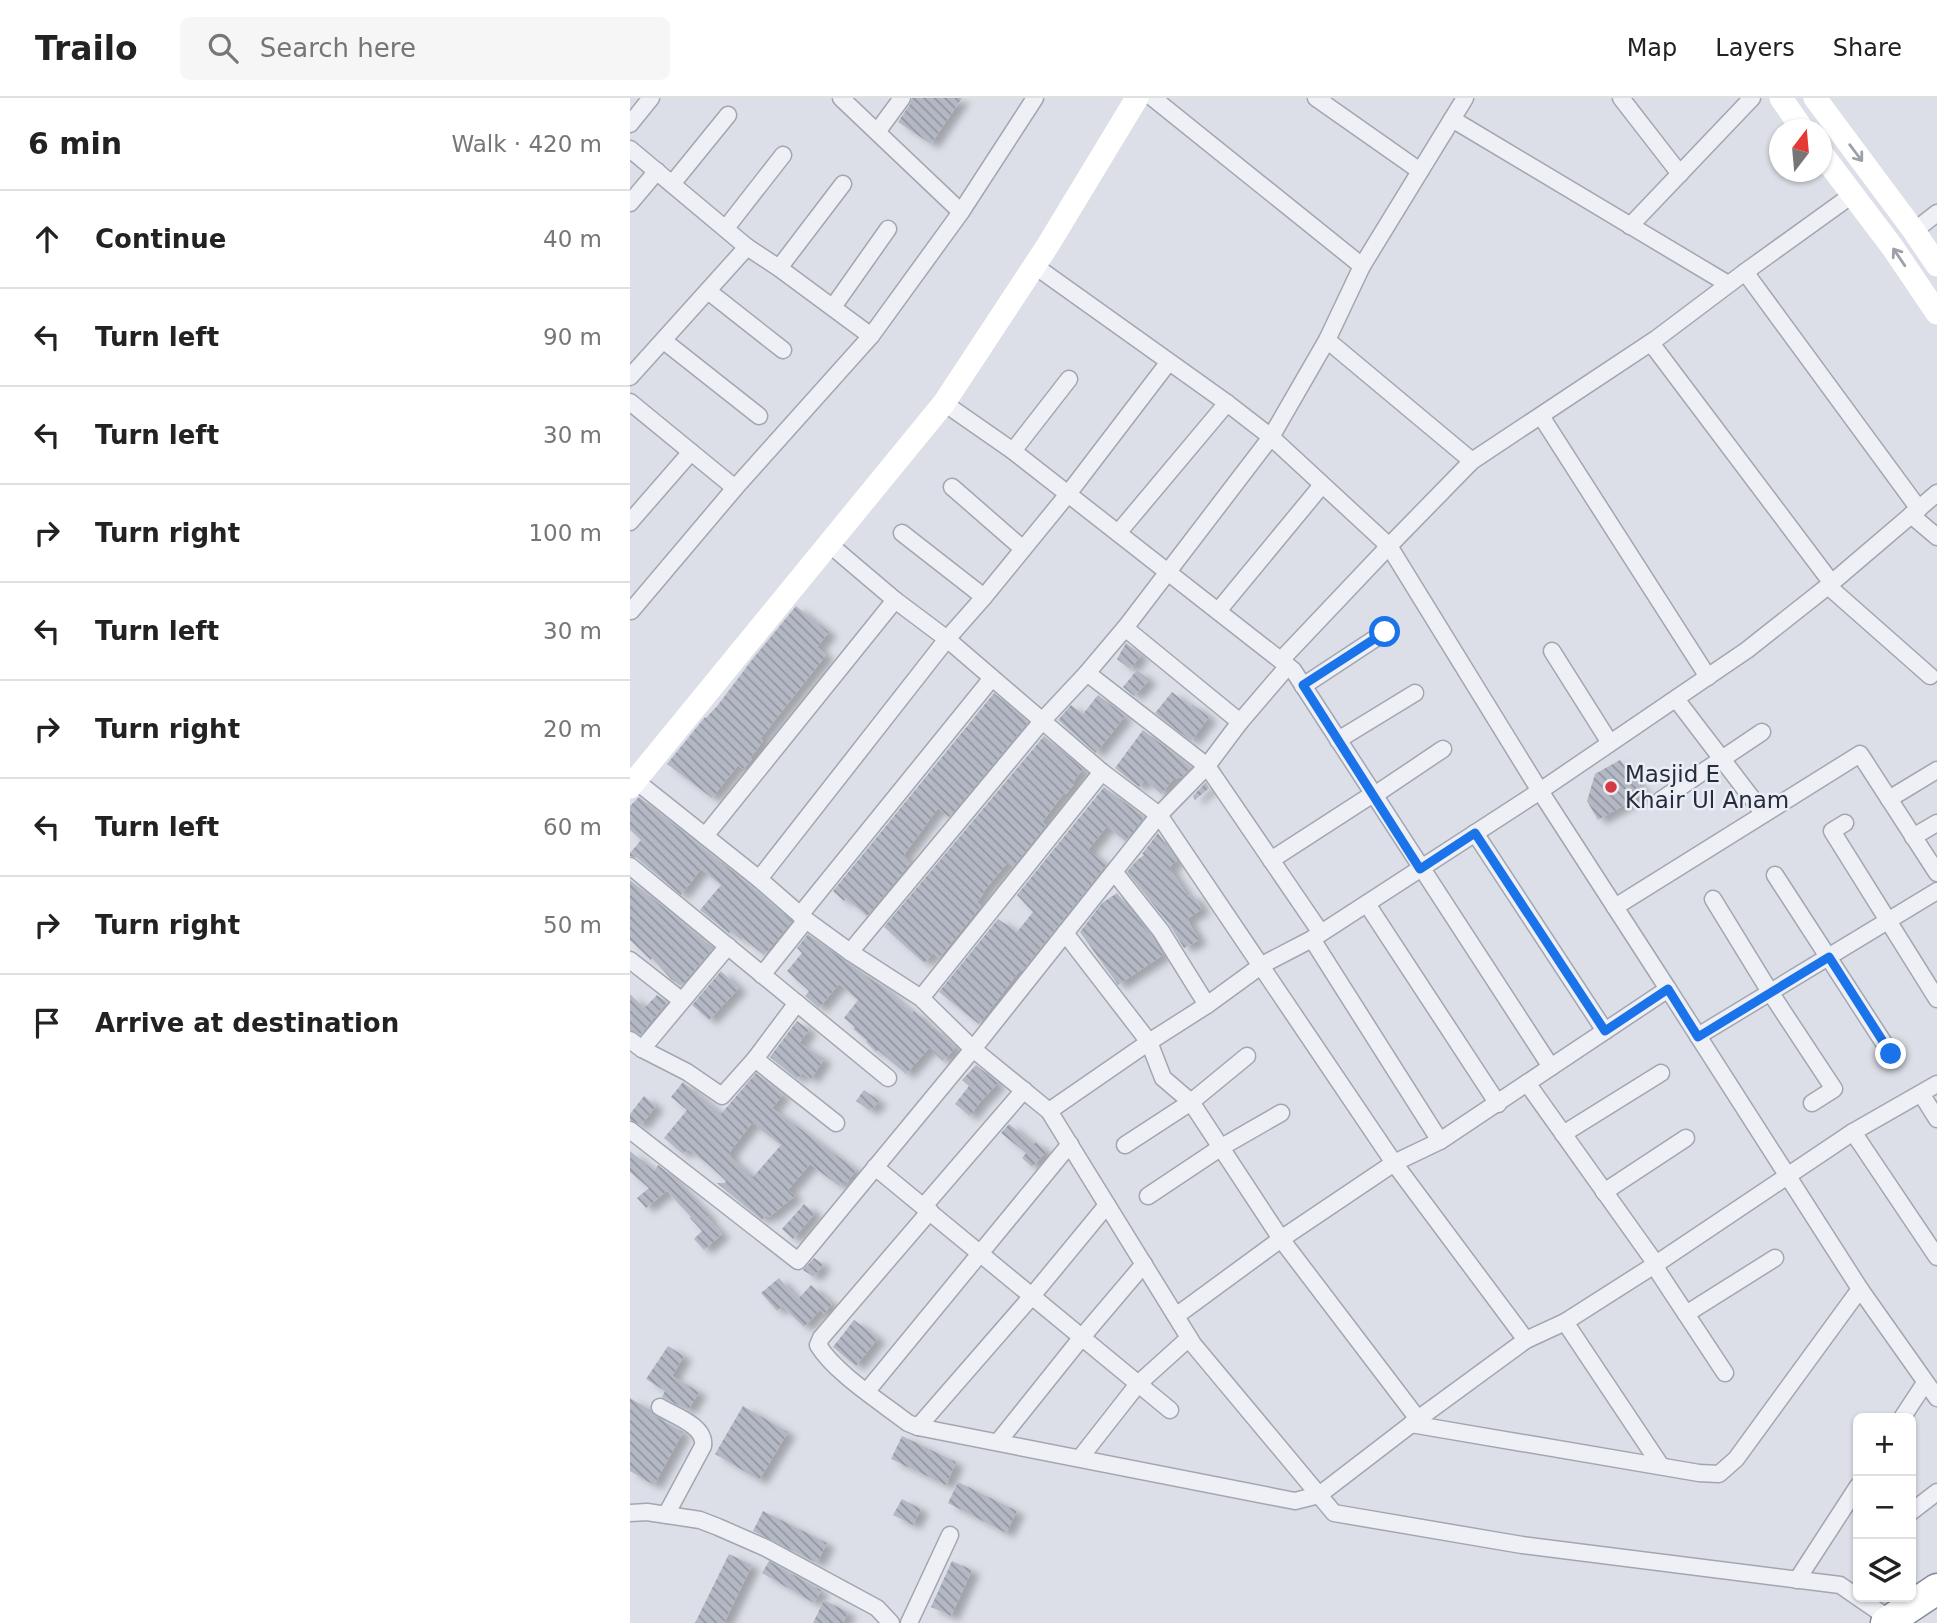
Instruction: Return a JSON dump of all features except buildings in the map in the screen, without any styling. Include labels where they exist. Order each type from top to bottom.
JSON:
[{"type":"highway","points":[[1888,1621],[1937,1589]]},
{"type":"street","points":[[630,124],[651,98]]},
{"type":"street","points":[[841,98],[961,212]]},
{"type":"street","points":[[877,132],[902,98]]},
{"type":"street","points":[[630,611],[735,488],[871,336],[961,212],[1035,98]]},
{"type":"street","points":[[1137,98],[1035,266],[944,402],[633,784],[705,836],[850,952],[921,998],[973,1049],[1049,1111],[1189,1338],[1334,1513],[1522,1545],[1840,1585],[1888,1621]]},
{"type":"street","points":[[1153,98],[1362,265]]},
{"type":"street","points":[[1315,98],[1420,171]]},
{"type":"street","points":[[850,952],[1043,720],[1125,628],[1271,438],[1327,340],[1362,265],[1465,98]]},
{"type":"street","points":[[1621,98],[1680,174]]},
{"type":"street","points":[[1630,226],[1752,98]]},
{"type":"street","points":[[1780,98],[1796,119]]},
{"type":"street","points":[[1815,98],[1937,265]]},
{"type":"street","points":[[673,184],[729,115]]},
{"type":"street","points":[[1452,119],[1728,285]]},
{"type":"street","points":[[630,149],[747,247],[871,336]]},
{"type":"street","points":[[726,228],[783,155]]},
{"type":"street","points":[[1832,168],[1893,248],[1937,313]]},
{"type":"street","points":[[630,203],[657,171]]},
{"type":"street","points":[[779,268],[843,184]]},
{"type":"street","points":[[630,1130],[798,1261],[973,1049],[1159,815],[1207,766],[1284,663],[1389,545],[1472,461],[1651,343],[1852,195]]},
{"type":"street","points":[[1914,231],[1937,213]]},
{"type":"street","points":[[834,307],[888,229]]},
{"type":"street","points":[[630,377],[747,247]]},
{"type":"street","points":[[1035,266],[1271,438],[1389,545],[1539,791],[1860,1289],[1937,1398]]},
{"type":"street","points":[[1745,272],[1915,512],[1937,537]]},
{"type":"street","points":[[708,291],[783,350]]},
{"type":"street","points":[[1327,340],[1472,461]]},
{"type":"street","points":[[664,341],[759,416]]},
{"type":"street","points":[[1651,343],[1830,584],[1930,676]]},
{"type":"street","points":[[759,879],[947,639],[1068,494],[1168,363]]},
{"type":"street","points":[[1013,450],[1069,379]]},
{"type":"street","points":[[944,402],[1013,450],[1293,670],[1550,1067]]},
{"type":"street","points":[[1118,533],[1227,404]]},
{"type":"street","points":[[633,410],[735,488]]},
{"type":"street","points":[[1541,416],[1708,677]]},
{"type":"street","points":[[630,522],[691,452]]},
{"type":"street","points":[[1218,611],[1322,485]]},
{"type":"street","points":[[951,487],[1023,548]]},
{"type":"street","points":[[1049,1111],[1262,965],[1367,904],[1747,650],[1937,493]]},
{"type":"street","points":[[902,533],[984,597]]},
{"type":"street","points":[[829,544],[895,600],[947,639],[1102,772],[1159,815],[1394,1163],[1526,1340]]},
{"type":"street","points":[[705,836],[895,600]]},
{"type":"street","points":[[1125,628],[1240,722]]},
{"type":"street","points":[[1303,685],[1385,632]]},
{"type":"street","points":[[1552,651],[1610,743]]},
{"type":"street","points":[[1087,673],[1207,766],[1271,860],[1440,1141]]},
{"type":"street","points":[[762,975],[803,917],[992,678]]},
{"type":"street","points":[[1338,740],[1415,693]]},
{"type":"street","points":[[1676,699],[1764,814]]},
{"type":"street","points":[[1661,800],[1762,732]]},
{"type":"street","points":[[1271,860],[1443,749]]},
{"type":"street","points":[[1615,907],[1860,754],[1937,873]]},
{"type":"street","points":[[1889,799],[1937,770]]},
{"type":"street","points":[[921,998],[1102,772]]},
{"type":"street","points":[[1845,823],[1832,831],[1937,999]]},
{"type":"street","points":[[1913,837],[1937,823]]},
{"type":"street","points":[[1475,833],[1605,1031]]},
{"type":"street","points":[[630,866],[888,1078]]},
{"type":"street","points":[[1115,873],[1161,931],[1207,1004]]},
{"type":"street","points":[[1775,875],[1891,1054]]},
{"type":"street","points":[[1698,1037],[1937,891]]},
{"type":"street","points":[[1713,899],[1770,992],[1834,1088],[1812,1103]]},
{"type":"street","points":[[1367,904],[1498,1104]]},
{"type":"street","points":[[1065,933],[1149,1042],[1163,1079],[1191,1102],[1281,1239],[1414,1421],[1699,1473],[1719,1474],[1736,1460],[1860,1289]]},
{"type":"street","points":[[728,946],[681,1000],[636,1044],[687,1072],[722,1096],[755,1059],[797,1003]]},
{"type":"street","points":[[630,960],[681,1000]]},
{"type":"street","points":[[1176,1316],[1281,1239],[1394,1163],[1440,1141],[1668,989]]},
{"type":"street","points":[[1125,1145],[1191,1102],[1247,1056]]},
{"type":"street","points":[[755,1059],[836,1123]]},
{"type":"street","points":[[1563,1134],[1661,1073]]},
{"type":"street","points":[[1527,1083],[1656,1264],[1659,1273],[1725,1373]]},
{"type":"street","points":[[1024,1090],[821,1338],[818,1345],[823,1353],[908,1423],[918,1427],[1296,1501],[1319,1495],[1414,1421],[1526,1340],[1565,1322],[1853,1132],[1922,1095],[1937,1084]]},
{"type":"street","points":[[1922,1095],[1937,1119]]},
{"type":"street","points":[[1148,1196],[1220,1148],[1281,1113]]},
{"type":"street","points":[[1853,1132],[1937,1257]]},
{"type":"street","points":[[1604,1192],[1686,1138]]},
{"type":"street","points":[[867,1391],[1070,1144]]},
{"type":"street","points":[[875,1167],[1170,1410]]},
{"type":"street","points":[[918,1427],[1107,1205]]},
{"type":"street","points":[[1686,1314],[1775,1258]]},
{"type":"street","points":[[998,1442],[1144,1264]]},
{"type":"street","points":[[1565,1322],[1661,1466]]},
{"type":"street","points":[[1080,1458],[1138,1384],[1189,1338]]},
{"type":"street","points":[[1905,1413],[1925,1383]]},
{"type":"street","points":[[660,1407],[696,1428],[704,1441],[666,1515]]},
{"type":"street","points":[[1916,1508],[1937,1492]]},
{"type":"street","points":[[1797,1580],[1853,1494]]},
{"type":"street","points":[[630,1513],[647,1512],[701,1520],[766,1548],[877,1608],[891,1623]]},
{"type":"street","points":[[909,1623],[950,1535]]},
{"type":"place","name":"Masjid E Khair Ul Anam","points":[[1611,787]]},
{"type":"route","points":[[1385,632],[1303,685],[1420,869],[1475,833],[1605,1031],[1668,989],[1698,1037],[1829,957],[1891,1054]]}]
